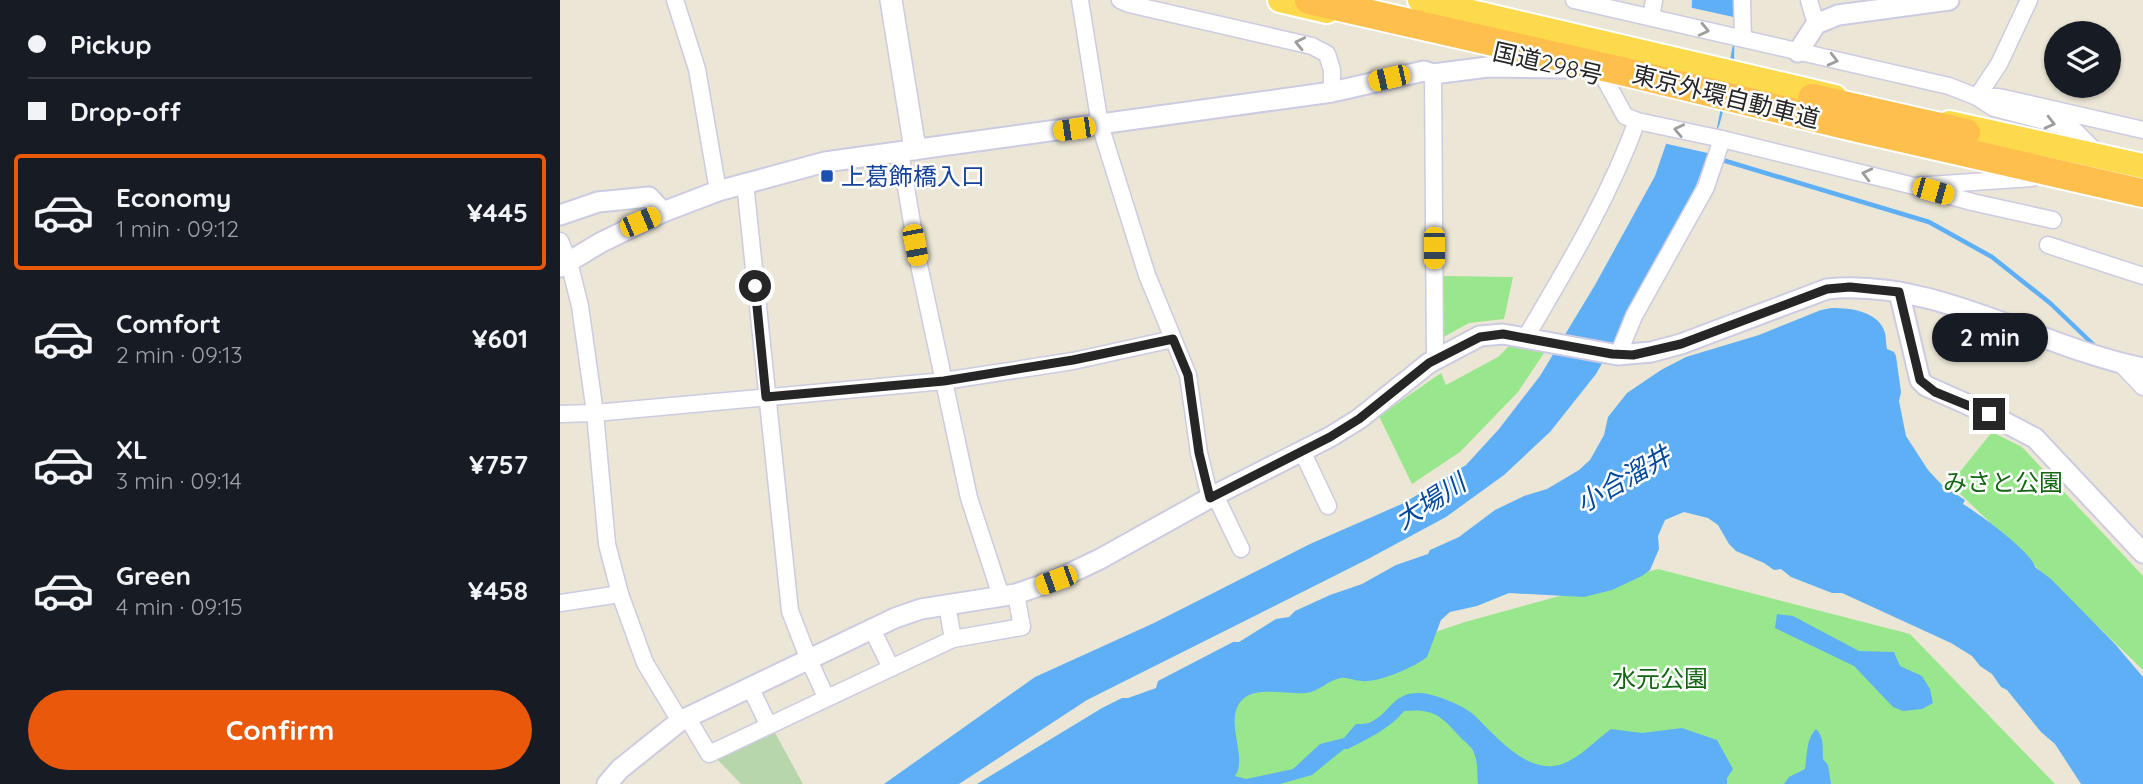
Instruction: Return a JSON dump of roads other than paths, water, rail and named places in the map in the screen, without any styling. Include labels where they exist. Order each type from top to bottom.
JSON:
[{"type":"highway","name":"国道298号","points":[[1280,0],[1602,74],[2143,205]]},
{"type":"highway","name":"東京外環自動車道","points":[[1309,0],[1630,72],[1880,134],[2143,192]]},
{"type":"highway","name":"東京外環自動車道","points":[[1390,0],[2143,174]]},
{"type":"highway","name":"国道298号","points":[[1420,0],[2143,166]]},
{"type":"main road","points":[[891,0],[907,150]]},
{"type":"street","points":[[675,0],[697,69],[718,191]]},
{"type":"street","points":[[1120,0],[1312,46],[1327,54],[1332,70],[1332,92]]},
{"type":"street","points":[[1574,0],[1949,86],[1977,97],[1994,108],[2072,128],[2100,156]]},
{"type":"street","points":[[1654,0],[1658,19]]},
{"type":"street","points":[[1742,0],[1743,38]]},
{"type":"street","points":[[1809,0],[1816,24]]},
{"type":"street","points":[[1798,52],[1816,24],[1838,15],[1949,0]]},
{"type":"street","points":[[1977,97],[1999,64],[2029,0]]},
{"type":"street","points":[[1082,2],[1100,125],[1147,275],[1188,375],[1199,453],[1212,496],[1241,549]]},
{"type":"street","points":[[564,264],[663,212],[718,191],[825,162],[1332,92],[1424,71],[1433,74],[1488,67],[1568,68]]},
{"type":"street","points":[[1433,74],[1435,359]]},
{"type":"street","points":[[1602,74],[1625,116],[1637,121],[1722,139],[2053,220]]},
{"type":"street","points":[[1977,97],[1999,97],[2143,130]]},
{"type":"street","points":[[1535,338],[1615,177],[1637,121]]},
{"type":"street","points":[[1615,354],[1706,187],[1722,139]]},
{"type":"street","points":[[560,241],[564,264],[580,306],[595,414],[607,544],[620,594],[645,663],[709,754],[953,639],[1022,627],[969,498],[916,252],[907,150]]},
{"type":"street","points":[[1914,186],[2032,178]]},
{"type":"street","points":[[745,183],[790,611],[827,697]]},
{"type":"street","points":[[560,215],[598,202],[649,197],[663,212]]},
{"type":"street","points":[[2048,245],[2143,276]]},
{"type":"street","points":[[607,784],[620,769],[683,719],[872,629],[908,614],[1009,595],[1056,580],[1100,559],[1212,496],[1359,419],[1435,359],[1480,337],[1503,334],[1535,338],[1615,354],[1651,352],[1681,344],[1827,289],[1850,287],[1899,292],[1932,300],[2143,368]]},
{"type":"street","points":[[1899,292],[1920,380],[1926,386],[2035,438],[2143,553]]},
{"type":"street","points":[[560,414],[595,414],[944,381],[1073,360],[1173,339]]},
{"type":"street","points":[[2119,362],[2143,387]]},
{"type":"street","points":[[1302,451],[1328,506]]},
{"type":"street","points":[[560,604],[620,594]]},
{"type":"street","points":[[947,605],[953,639]]},
{"type":"street","points":[[872,629],[891,668]]},
{"type":"street","points":[[750,687],[768,724]]},
{"type":"water","name":"大場川","points":[[1692,0],[1735,0],[1734,67],[1720,123],[1695,188],[1648,282],[1596,374],[1550,432],[1504,475],[1446,517],[1087,700],[959,784],[884,784],[1035,677],[1154,623],[1310,544],[1404,503],[1466,465],[1499,429],[1540,376],[1595,285],[1655,176],[1676,115],[1690,59]]},
{"type":"water","name":"小合溜井","points":[[1832,308],[1863,312],[1882,326],[1887,349],[1896,356],[1901,392],[1899,401],[1906,436],[1928,470],[1942,485],[1965,500],[1963,504],[2025,552],[2035,567],[2051,579],[2115,644],[2143,677],[2143,784],[2081,784],[2055,744],[2041,732],[1992,674],[1972,656],[1951,643],[1842,593],[1832,593],[1791,577],[1781,569],[1774,570],[1736,551],[1718,525],[1708,518],[1684,512],[1665,520],[1658,536],[1659,549],[1650,570],[1612,590],[1584,597],[1509,593],[1477,606],[1450,612],[1441,620],[1427,657],[1396,674],[1369,681],[1341,678],[1306,693],[1265,692],[1249,695],[1237,707],[1235,717],[1239,768],[1235,776],[1246,779],[1293,769],[1320,744],[1344,738],[1356,724],[1366,724],[1378,718],[1398,699],[1420,693],[1464,708],[1509,749],[1530,762],[1542,765],[1553,766],[1569,761],[1611,729],[1642,733],[1682,728],[1717,740],[1733,769],[1727,778],[1727,784],[1478,784],[1477,762],[1471,748],[1437,716],[1415,710],[1404,711],[1386,728],[1344,749],[1312,775],[1280,784],[977,784],[1102,708],[1122,698],[1156,688],[1158,681],[1233,642],[1239,642],[1276,619],[1289,617],[1295,611],[1362,584],[1396,565],[1428,554],[1430,550],[1459,537],[1495,510],[1524,496],[1547,489],[1579,470],[1590,460],[1604,435],[1608,417],[1627,393],[1661,370],[1686,357],[1759,335]]},
{"type":"water","points":[[1777,614],[1793,616],[1859,651],[1894,652],[1900,666],[1922,676],[1930,689],[1933,703],[1922,709],[1903,711],[1893,707],[1854,666],[1775,628]]},
{"type":"water","points":[[1816,729],[1822,740],[1823,759],[1828,765],[1831,784],[1784,784],[1789,777],[1805,769],[1809,743]]},
{"type":"waterway","points":[[1719,159],[1929,222],[1992,257],[2050,303],[2098,349]]},
{"type":"place","name":"上葛飾橋入口","points":[[827,176]]},
{"type":"park label","name":"みさと公園","points":[[2003,482]]},
{"type":"park label","name":"水元公園","points":[[1660,678]]}]
